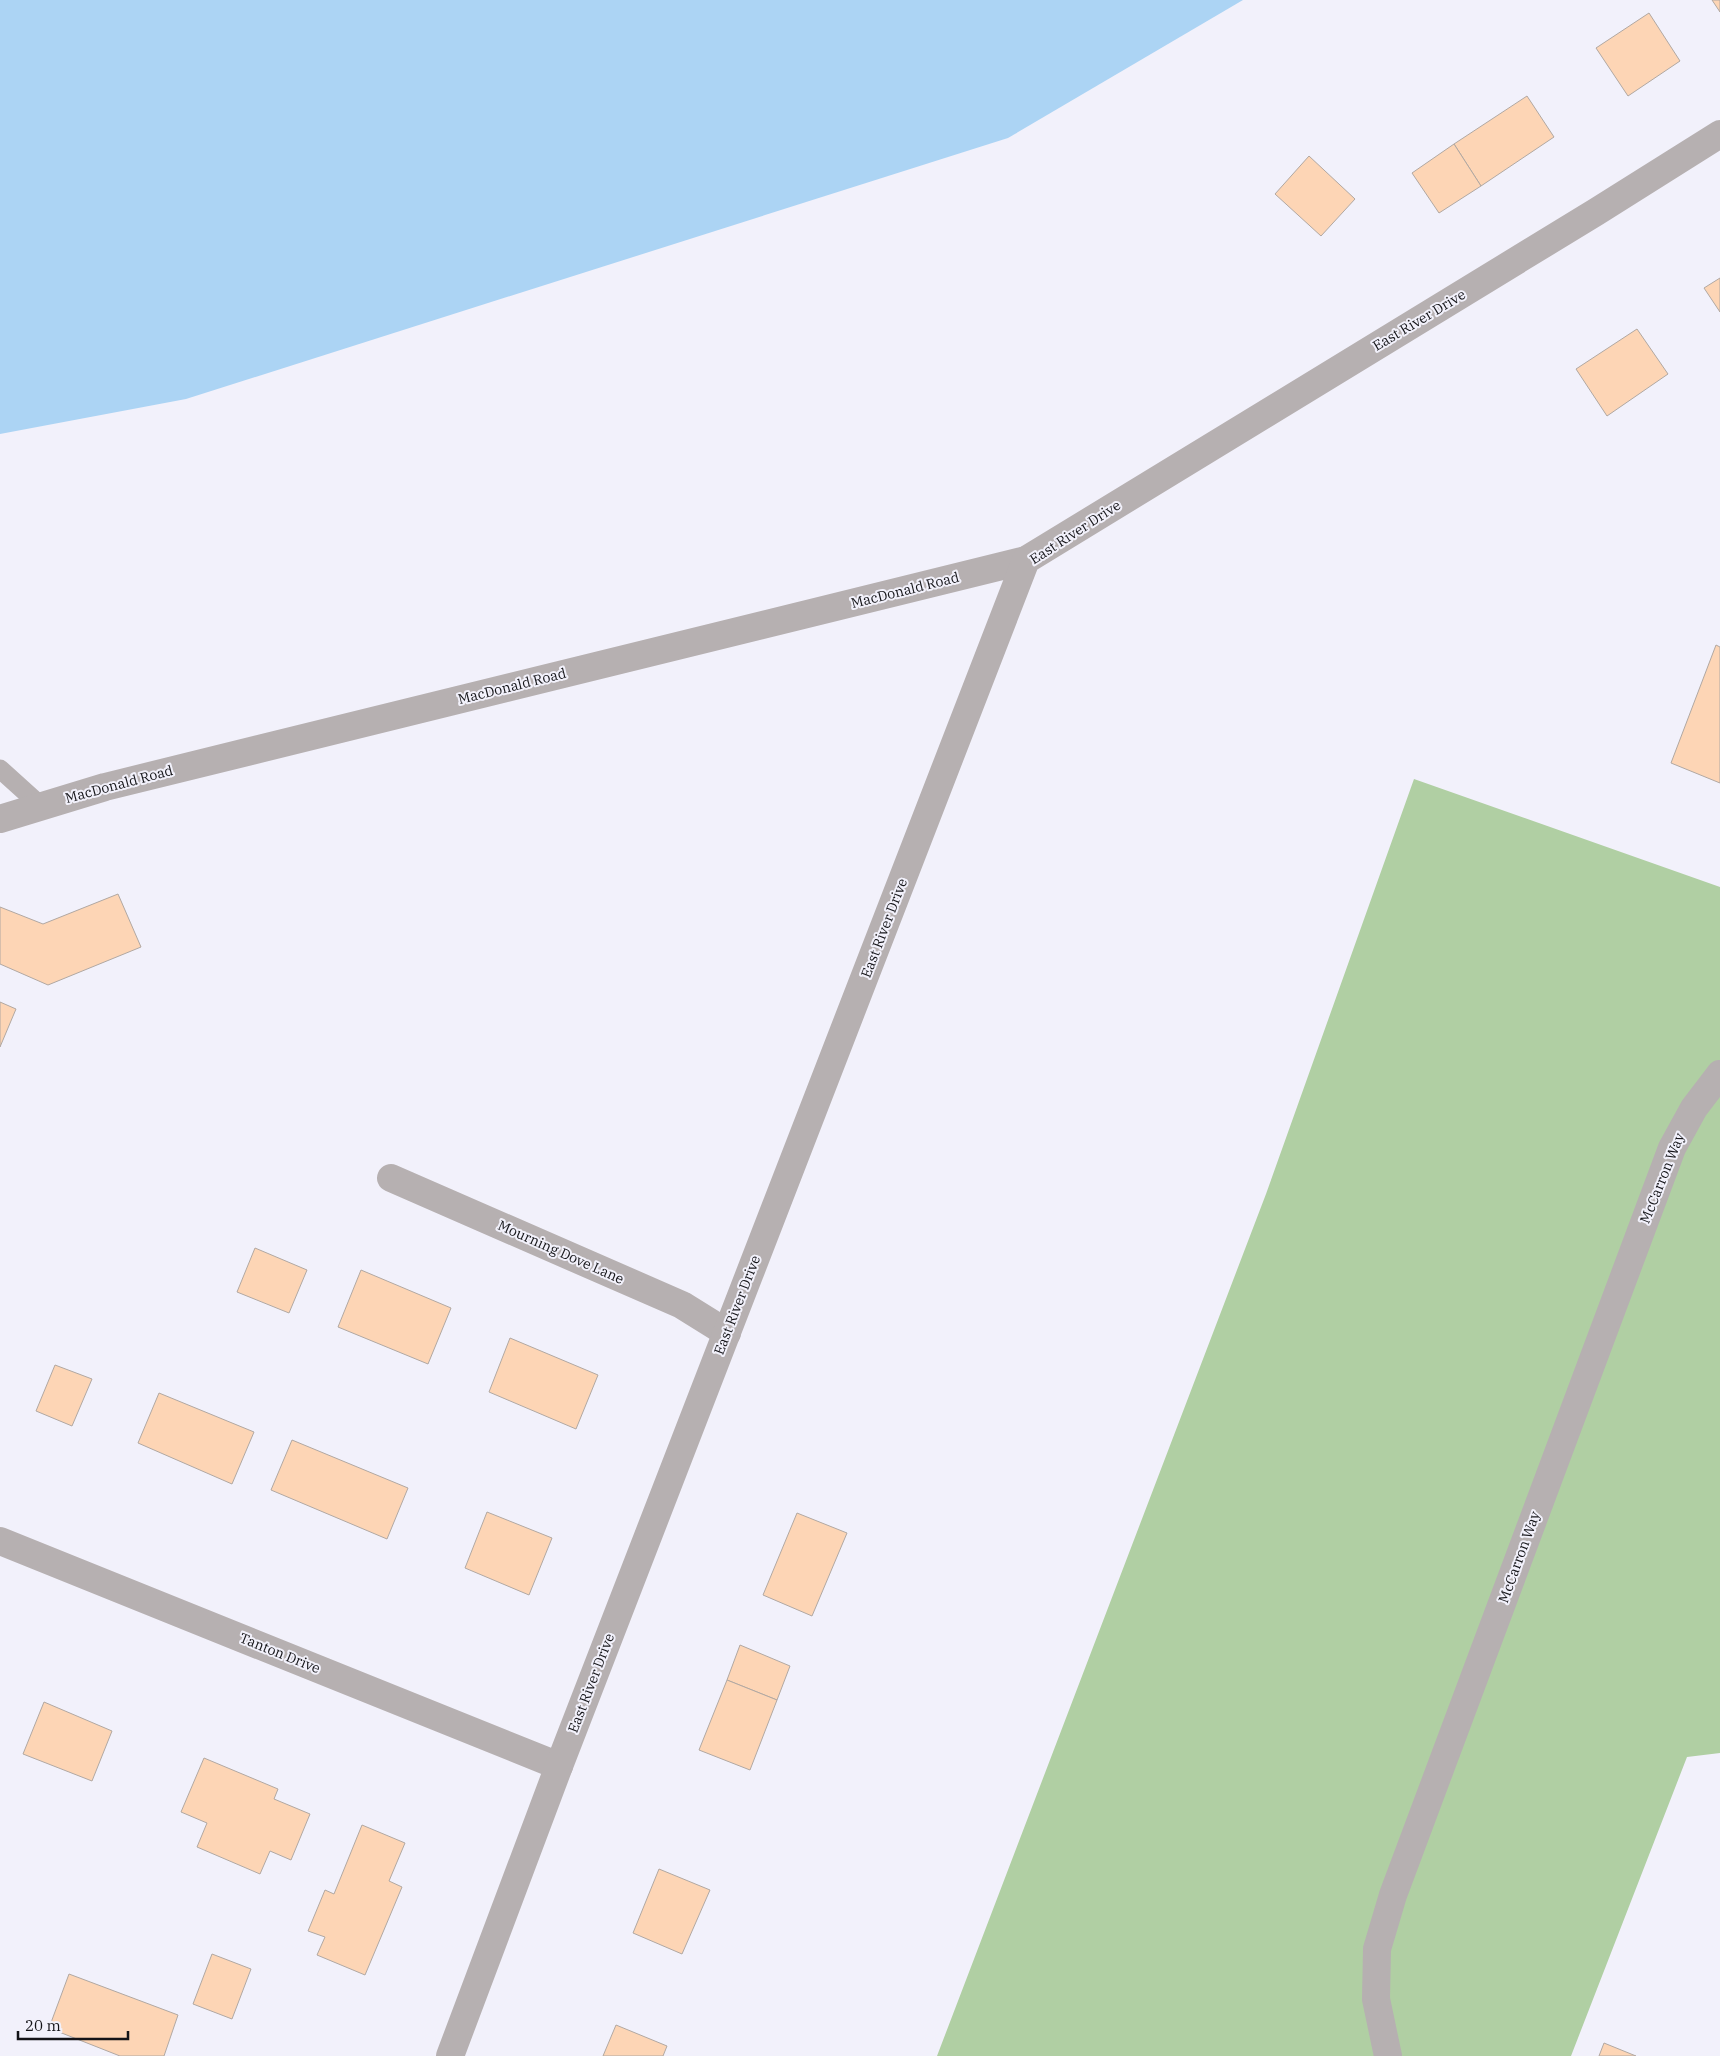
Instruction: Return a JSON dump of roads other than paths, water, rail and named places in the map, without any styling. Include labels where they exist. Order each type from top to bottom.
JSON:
[{"type":"street","name":"East River Drive","points":[[450,2056],[559,1766],[1026,560],[1588,217],[1720,134]]},
{"type":"street","name":"MacDonald Road","points":[[0,819],[124,782],[1026,560]]},
{"type":"street","name":"McCarron Way","points":[[1388,2056],[1376,1999],[1377,1949],[1393,1895],[1672,1148],[1694,1108],[1720,1074]]},
{"type":"street","name":"Mourning Dove Lane","points":[[391,1178],[682,1305],[726,1333]]},
{"type":"street","name":"Tanton Drive","points":[[0,1540],[559,1766]]},
{"type":"lane","points":[[0,769],[40,806]]},
{"type":"water","points":[[0,0],[1243,0],[1008,138],[186,399],[0,434]]}]
